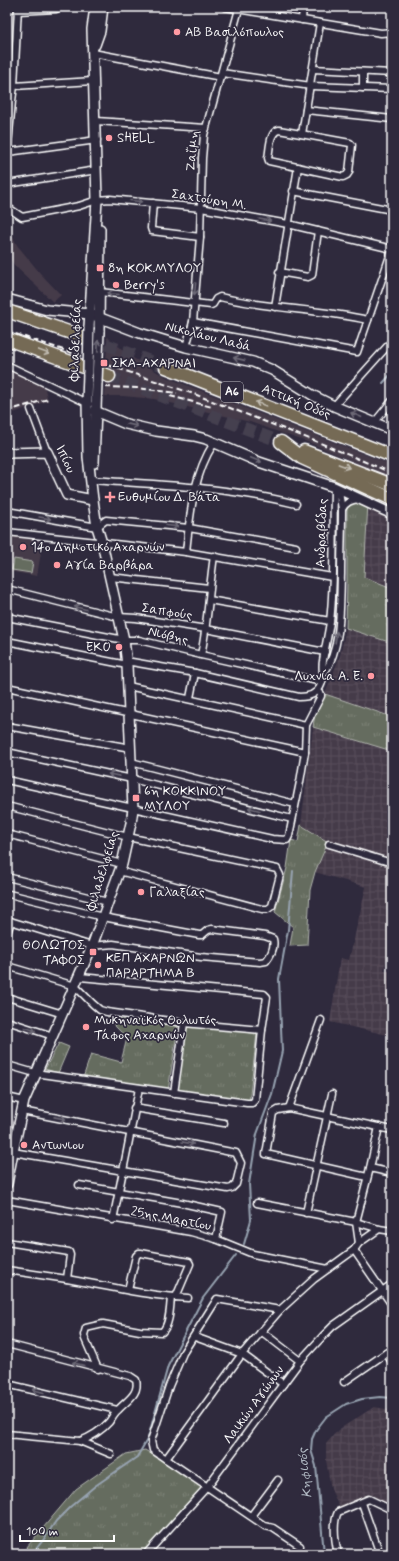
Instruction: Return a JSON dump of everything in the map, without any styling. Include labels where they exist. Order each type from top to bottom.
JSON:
[{"type":"highway","points":[[7,312],[88,333]]},
{"type":"highway","points":[[7,339],[109,376]]},
{"type":"highway","name":"Αττική Οδός","points":[[166,367],[392,456]]},
{"type":"highway","points":[[392,485],[281,442],[302,458],[392,499]]},
{"type":"main road","name":"Φιλαδελφείας","points":[[7,1181],[12,1152],[12,1134],[22,1111],[24,1101],[35,1073],[80,977],[103,917],[121,868],[133,809],[127,663],[124,640],[97,527],[88,457],[87,402],[92,382],[99,331],[94,316],[97,140],[93,81],[92,29],[95,7]]},
{"type":"main road","name":"Φιλαδελφείας","points":[[93,51],[100,31],[103,7]]},
{"type":"main road","name":"Φιλαδελφείας","points":[[92,480],[95,411],[88,333],[100,292],[100,223],[97,200]]},
{"type":"main road","name":"Νικολάου Λαδά","points":[[7,299],[47,310],[94,316],[140,333],[186,347],[263,366],[334,406],[392,430]]},
{"type":"main road","points":[[95,411],[126,424],[156,431],[194,436],[259,462],[334,487],[392,514]]},
{"type":"main road","points":[[7,454],[47,452]]},
{"type":"main road","name":"Ιπίου","points":[[47,452],[67,494],[93,500]]},
{"type":"street","points":[[59,7],[56,9],[18,9],[14,86],[8,154],[97,140]]},
{"type":"street","points":[[225,7],[381,33],[392,32]]},
{"type":"street","points":[[302,20],[303,7]]},
{"type":"street","name":"Ζαΐμη","points":[[186,347],[192,322],[200,237],[202,158],[206,128],[239,9]]},
{"type":"street","points":[[302,134],[311,86],[320,23]]},
{"type":"street","points":[[93,51],[221,75],[311,86],[392,89]]},
{"type":"street","points":[[313,69],[392,73]]},
{"type":"street","points":[[363,72],[363,88]]},
{"type":"street","points":[[14,86],[93,81]]},
{"type":"street","points":[[306,110],[392,119]]},
{"type":"street","points":[[96,121],[206,128]]},
{"type":"street","points":[[279,130],[302,134],[350,143],[352,146],[349,172],[347,175],[343,176],[269,161],[268,158],[272,134],[275,131],[279,130]]},
{"type":"street","points":[[275,307],[279,272],[298,167]]},
{"type":"street","points":[[7,184],[97,170]]},
{"type":"street","points":[[293,191],[392,210]]},
{"type":"street","name":"Σαχτούρη Μ.","points":[[7,207],[22,217],[79,206],[97,200],[110,199],[201,208],[288,224],[392,250]]},
{"type":"street","points":[[154,203],[151,228],[152,231],[200,237]]},
{"type":"street","points":[[279,272],[308,277],[312,275],[318,231]]},
{"type":"street","points":[[192,322],[357,352],[392,250]]},
{"type":"street","points":[[100,292],[211,305],[220,297],[275,307],[321,311],[368,320]]},
{"type":"street","points":[[334,406],[392,341]]},
{"type":"street","points":[[7,365],[87,402],[95,411]]},
{"type":"street","points":[[374,423],[392,401]]},
{"type":"street","name":"Ιπίου","points":[[31,409],[47,452]]},
{"type":"street","points":[[186,552],[190,515],[200,470],[206,454],[214,443]]},
{"type":"street","points":[[92,480],[196,488],[271,498],[296,504]]},
{"type":"street","name":"Ανδραβίδας","points":[[324,673],[330,665],[335,646],[338,622],[342,510],[340,498],[334,487]]},
{"type":"street","name":"Ανδραβίδας","points":[[306,725],[321,696],[318,691],[324,673],[322,663],[330,621],[334,487]]},
{"type":"street","points":[[342,510],[346,503],[350,500],[361,499]]},
{"type":"street","points":[[7,511],[97,527],[106,520],[189,528],[296,547]]},
{"type":"street","points":[[7,532],[186,552],[332,577]]},
{"type":"street","points":[[201,655],[206,629],[209,588],[214,556]]},
{"type":"street","points":[[110,577],[209,588]]},
{"type":"street","name":"Σαπφούς","points":[[7,589],[118,617],[136,618],[206,629],[325,652]]},
{"type":"street","points":[[209,600],[330,621]]},
{"type":"street","name":"Νιόβης","points":[[7,617],[124,640],[139,640],[322,682]]},
{"type":"street","points":[[7,641],[127,663],[195,673],[300,697],[312,696],[318,691]]},
{"type":"street","points":[[190,698],[195,673]]},
{"type":"street","points":[[7,780],[272,839],[287,840],[305,752],[306,725],[190,698],[128,686]]},
{"type":"street","points":[[7,687],[305,752]]},
{"type":"street","points":[[7,726],[131,748]]},
{"type":"street","points":[[7,752],[132,779],[292,818]]},
{"type":"street","points":[[131,762],[295,804]]},
{"type":"street","points":[[7,806],[128,837],[277,869],[280,875],[272,906],[268,909],[262,909],[7,834]]},
{"type":"street","points":[[329,844],[392,863]]},
{"type":"street","points":[[7,877],[108,902]]},
{"type":"street","points":[[7,934],[9,921],[92,946],[113,944],[201,957],[260,962],[266,961],[273,948],[274,941],[270,937],[216,929],[208,930],[202,935],[199,935],[103,917],[9,894]]},
{"type":"street","points":[[7,966],[75,986],[100,1010],[107,1012],[262,1030]]},
{"type":"street","points":[[7,1065],[35,1073],[174,1093],[247,1103],[252,1103],[255,1100],[266,997],[264,994],[80,977]]},
{"type":"street","points":[[7,997],[63,1014]]},
{"type":"street","points":[[289,1108],[321,1020]]},
{"type":"street","points":[[7,1021],[53,1036]]},
{"type":"street","points":[[174,1093],[184,1022]]},
{"type":"street","points":[[113,1220],[122,1170],[128,1151],[134,1108],[139,1088]]},
{"type":"street","points":[[306,1213],[315,1166],[332,1094]]},
{"type":"street","points":[[7,1097],[24,1101]]},
{"type":"street","points":[[134,1108],[224,1123]]},
{"type":"street","points":[[367,1177],[266,1154],[274,1113],[278,1110],[289,1108],[392,1130]]},
{"type":"street","points":[[12,1152],[228,1189],[232,1188],[236,1184],[241,1163],[236,1153],[22,1111]]},
{"type":"street","points":[[359,1243],[356,1222],[379,1127]]},
{"type":"street","points":[[370,1168],[392,1173]]},
{"type":"street","points":[[78,1185],[222,1212],[216,1239]]},
{"type":"street","name":"25ης Μαρτίου","points":[[7,1200],[113,1220],[166,1228],[216,1239],[253,1254],[328,1269]]},
{"type":"street","points":[[257,1204],[356,1222],[379,1229],[392,1231]]},
{"type":"street","points":[[166,1459],[242,1354],[280,1310],[314,1279],[354,1250],[359,1243],[379,1229]]},
{"type":"street","points":[[7,1242],[67,1251],[70,1255],[67,1279]]},
{"type":"street","points":[[354,1250],[392,1304]]},
{"type":"street","points":[[98,1369],[85,1339],[84,1335],[86,1328],[103,1324],[140,1331],[162,1332],[169,1315],[173,1297],[190,1264],[189,1262],[139,1253],[136,1256],[128,1290]]},
{"type":"street","points":[[311,1266],[314,1279]]},
{"type":"street","points":[[7,1270],[173,1297],[188,1298]]},
{"type":"street","name":"Λαικών Αγώνων","points":[[146,1554],[207,1487],[300,1361],[333,1326],[392,1284]]},
{"type":"street","points":[[280,1310],[217,1300],[184,1353],[169,1386],[151,1442],[153,1450],[266,1526],[273,1528],[300,1546]]},
{"type":"street","points":[[261,1331],[300,1361]]},
{"type":"street","points":[[195,1337],[242,1354],[282,1384]]},
{"type":"street","points":[[7,1344],[98,1369],[130,1376],[136,1380],[137,1383],[133,1396],[117,1410],[108,1424],[86,1439],[80,1441]]},
{"type":"street","points":[[344,1382],[392,1348]]},
{"type":"street","points":[[386,1353],[392,1362]]},
{"type":"street","points":[[7,1384],[117,1410]]},
{"type":"street","points":[[7,1434],[80,1441],[111,1454]]},
{"type":"street","points":[[251,1516],[278,1480]]},
{"type":"street","points":[[338,1554],[335,1540],[335,1516],[338,1512],[342,1509],[362,1503],[369,1499],[392,1510]]},
{"type":"street","points":[[362,1503],[380,1554]]},
{"type":"shaded area","points":[[7,7],[13,7],[13,13],[12,60],[7,109]]},
{"type":"shaded area","points":[[7,226],[17,245],[40,273],[61,295],[53,302],[15,266],[7,255]]},
{"type":"shaded area","points":[[107,337],[133,358],[166,377],[392,465],[392,478],[310,443],[250,422],[154,399],[105,396]]},
{"type":"shaded area","points":[[7,368],[44,385],[48,401],[7,415]]},
{"type":"shaded area","points":[[349,486],[392,507],[392,588],[364,577],[368,502],[347,492]]},
{"type":"shaded area","points":[[7,535],[43,541],[37,576],[7,571]]},
{"type":"shaded area","points":[[346,628],[392,643],[392,717],[325,694],[340,656]]},
{"type":"shaded area","points":[[313,727],[392,751],[392,936],[384,970],[392,972],[392,1036],[330,1022],[340,958],[349,960],[366,887],[315,872],[328,842],[301,825]]},
{"type":"shaded area","points":[[374,1407],[392,1410],[392,1507],[372,1498],[359,1500],[342,1507],[338,1505],[331,1489],[326,1460],[326,1444],[338,1430]]},
{"type":"green space","points":[[347,492],[368,502],[364,577],[392,588],[392,643],[346,628]]},
{"type":"green space","points":[[14,559],[33,562],[31,573],[12,570]]},
{"type":"green space","points":[[325,694],[392,717],[392,751],[313,727],[315,714]]},
{"type":"green space","points":[[301,825],[328,842],[315,872],[310,890],[307,945],[290,946],[293,927],[275,912],[287,868],[291,840],[298,842]]},
{"type":"green space","points":[[107,1018],[178,1026],[168,1091],[83,1078],[91,1054],[121,1062],[127,1038]]},
{"type":"green space","points":[[186,1026],[257,1033],[249,1103],[177,1092]]},
{"type":"green space","points":[[59,1043],[69,1047],[58,1073],[45,1069]]},
{"type":"green space","points":[[145,1450],[205,1489],[171,1531],[144,1554],[21,1554],[76,1489],[126,1454]]},
{"type":"waterway","points":[[383,383],[392,373]]},
{"type":"waterway","points":[[244,1244],[251,1220],[249,1184],[257,1134],[272,1094],[282,1051],[279,979],[288,930],[293,871]]},
{"type":"waterway","points":[[32,1554],[56,1521],[70,1507],[95,1486],[137,1457],[148,1438],[168,1366],[203,1298],[236,1255]]},
{"type":"waterway","name":"Κηφισός","points":[[324,1554],[316,1466],[311,1450],[312,1439],[316,1430],[326,1417],[346,1404],[362,1399],[380,1397],[392,1398]]},
{"type":"tunnel","points":[[89,338],[166,367]]},
{"type":"tunnel","points":[[109,376],[281,442]]},
{"type":"railway","points":[[7,331],[194,394],[392,473]]},
{"type":"railway","points":[[105,387],[137,388],[177,393]]},
{"type":"railway","points":[[170,396],[212,407]]},
{"type":"railway","points":[[7,411],[48,399]]},
{"type":"place","name":"ΑΒ Βασιλόπουλος","points":[[177,32]]},
{"type":"place","name":"SHELL","points":[[109,138]]},
{"type":"place","name":"8η ΚΟΚ.ΜΥΛΟΥ","points":[[100,268]]},
{"type":"place","name":"Berry's","points":[[116,285]]},
{"type":"place","name":"ΣΚΑ-ΑΧΑΡΝΑΙ","points":[[104,363]]},
{"type":"place","name":"Ευθυμίου Δ. Βάτα","points":[[110,497]]},
{"type":"place","name":"14ο Δημοτικό Αχαρνών","points":[[23,547]]},
{"type":"place","name":"Αγία Βαρβάρα","points":[[57,565]]},
{"type":"place","name":"EKO","points":[[119,647]]},
{"type":"place","name":"Λυχνία A. E.","points":[[371,676]]},
{"type":"place","name":"6η ΚΟΚΚΙΝΟΥ ΜΥΛΟΥ","points":[[136,798]]},
{"type":"place","name":"Γαλαξίας","points":[[141,892]]},
{"type":"place","name":"ΘΟΛΩΤΟΣ ΤΑΦΟΣ","points":[[93,952]]},
{"type":"place","name":"ΚΕΠ ΑΧΑΡΝΩΝ ΠΑΡΑΡΤΗΜΑ Β","points":[[98,965]]},
{"type":"place","name":"Μυκηναϊκός Θολωτός Τάφος Αχαρνών","points":[[86,1027]]},
{"type":"place","name":"Αντωνιου","points":[[24,1145]]}]
